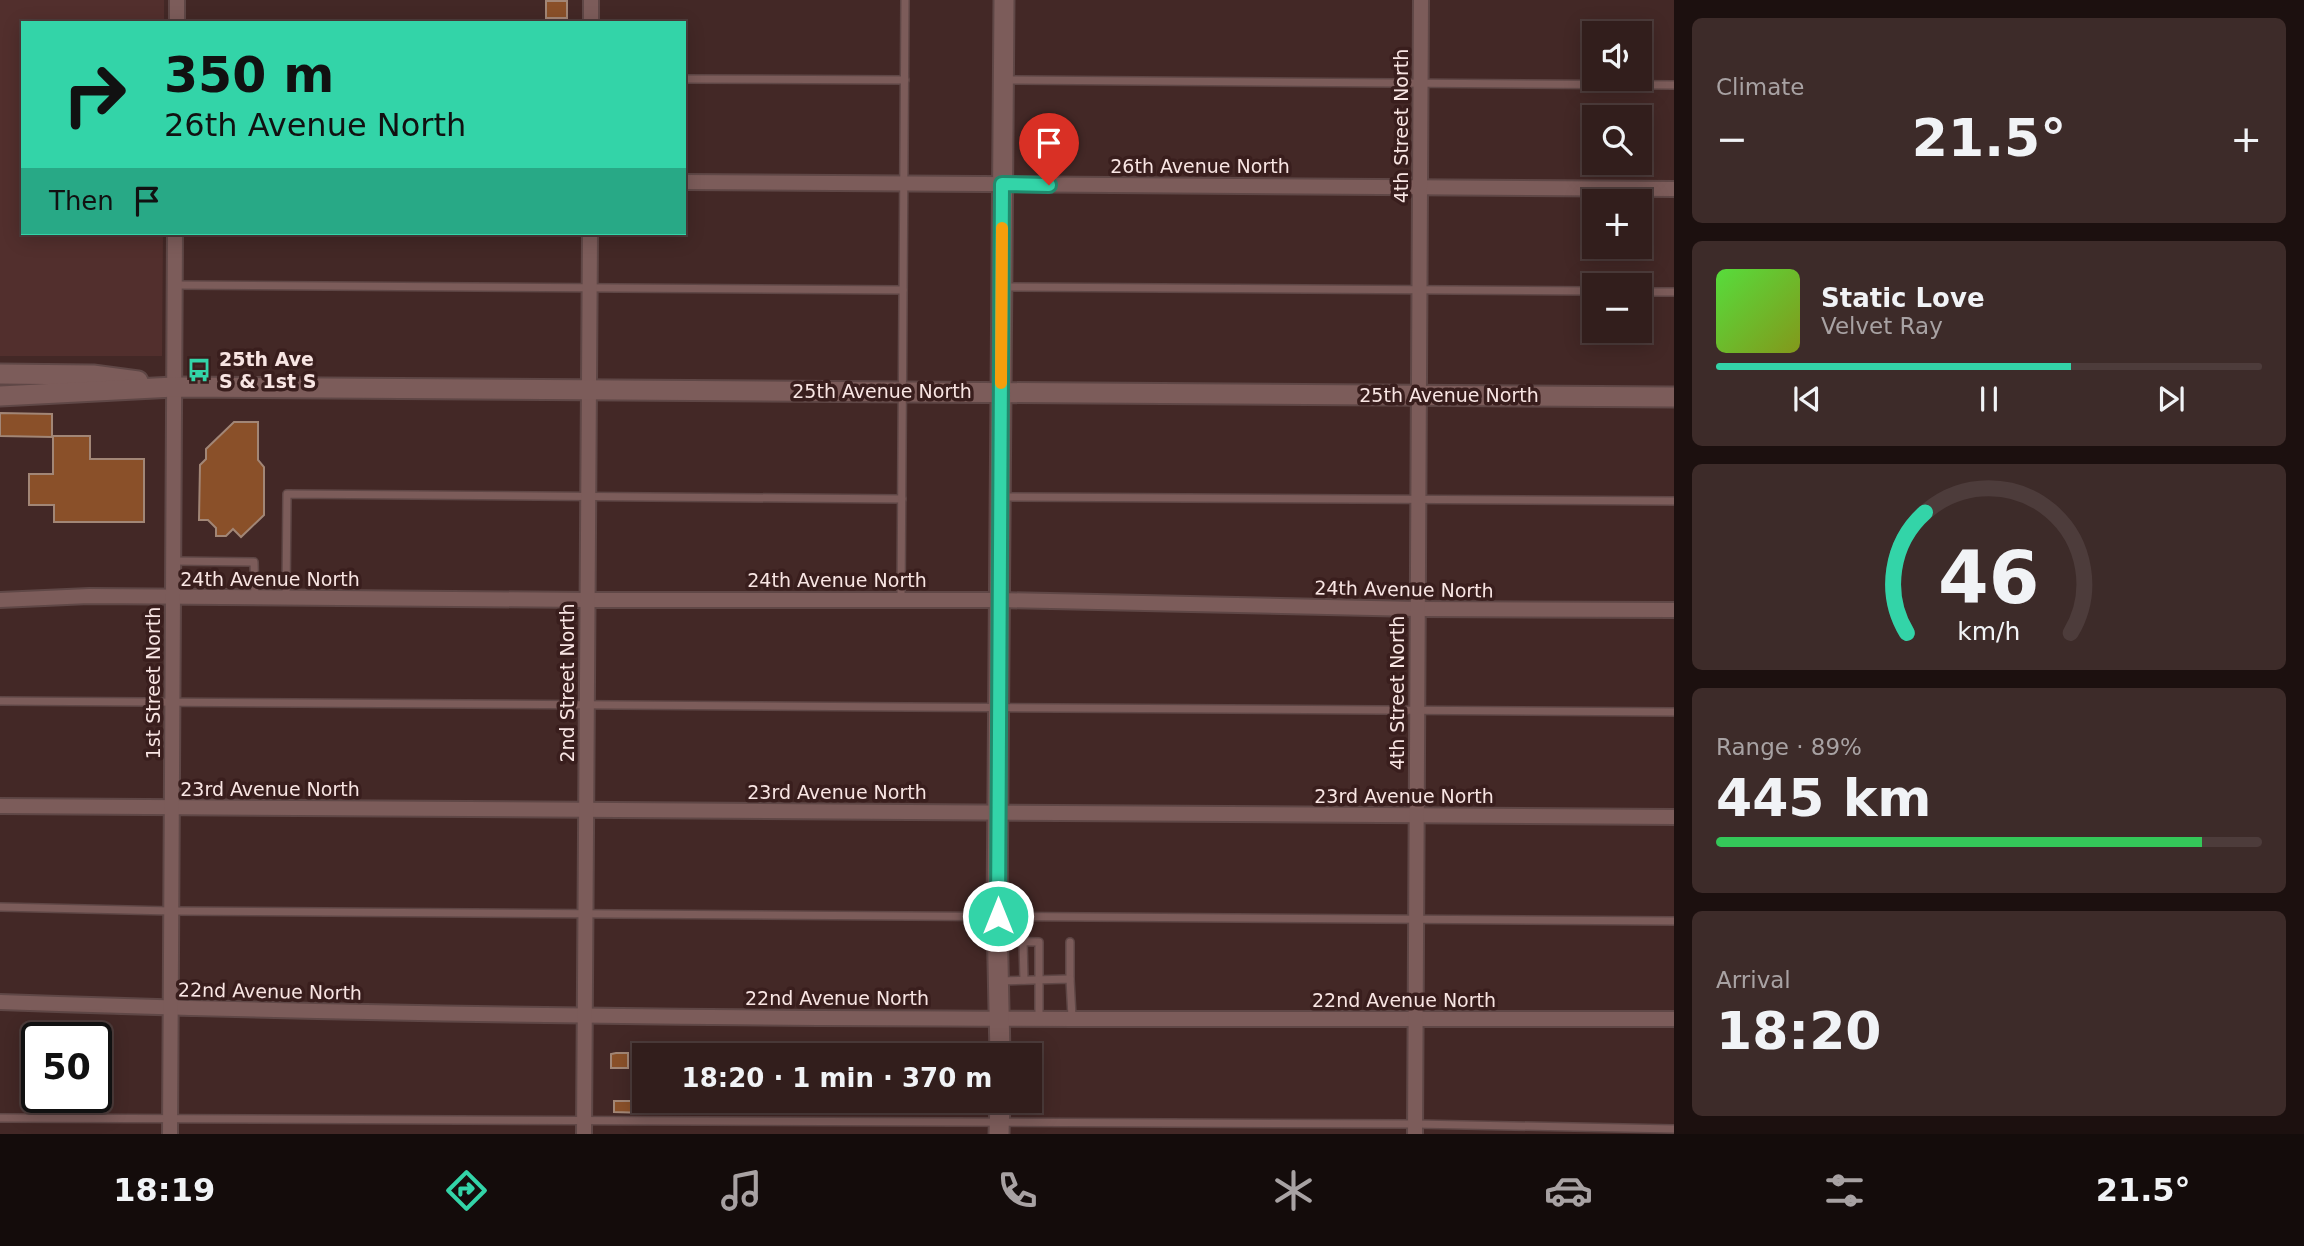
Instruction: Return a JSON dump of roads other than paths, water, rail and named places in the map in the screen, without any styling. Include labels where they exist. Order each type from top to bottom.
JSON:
[{"type":"street","points":[[177,0],[177,21]]},
{"type":"street","points":[[591,0],[591,21]]},
{"type":"street","points":[[1000,1043],[998,813],[1004,0]]},
{"type":"street","name":"4th Street North","points":[[1416,1129],[1421,0]]},
{"type":"street","name":"26th Avenue North","points":[[686,182],[1674,189]]},
{"type":"street","name":"1st Street North","points":[[170,1127],[175,235]]},
{"type":"street","name":"2nd Street North","points":[[584,1128],[590,235]]},
{"type":"street","name":"25th Avenue North","points":[[0,374],[93,375],[174,387]]},
{"type":"street","name":"25th Avenue North","points":[[0,396],[174,387],[1674,397]]},
{"type":"street","name":"24th Avenue North","points":[[0,600],[89,596],[1000,600],[1417,609],[1674,610]]},
{"type":"street","name":"23rd Avenue North","points":[[0,806],[1674,817]]},
{"type":"street","name":"22nd Avenue North","points":[[0,1002],[585,1016],[1674,1019]]},
{"type":"lane","points":[[901,600],[905,0]]},
{"type":"lane","points":[[686,79],[905,80]]},
{"type":"lane","points":[[1003,80],[1674,85]]},
{"type":"lane","points":[[175,285],[903,290]]},
{"type":"lane","points":[[1002,286],[1582,291]]},
{"type":"lane","points":[[1652,292],[1674,292]]},
{"type":"lane","points":[[286,598],[287,495],[902,499]]},
{"type":"lane","points":[[1000,497],[1674,501]]},
{"type":"lane","points":[[174,561],[254,562],[255,598]]},
{"type":"lane","points":[[0,701],[1674,712]]},
{"type":"lane","points":[[0,907],[171,911],[1674,921]]},
{"type":"lane","points":[[998,941],[1039,942],[1039,1017]]},
{"type":"lane","points":[[1023,941],[1024,980]]},
{"type":"lane","points":[[1070,942],[1072,1017]]},
{"type":"lane","points":[[999,981],[1070,979]]},
{"type":"lane","points":[[0,1118],[170,1127],[1674,1129]]},
{"type":"place","name":"25th Ave S & 1st S","points":[[199,370]]}]
